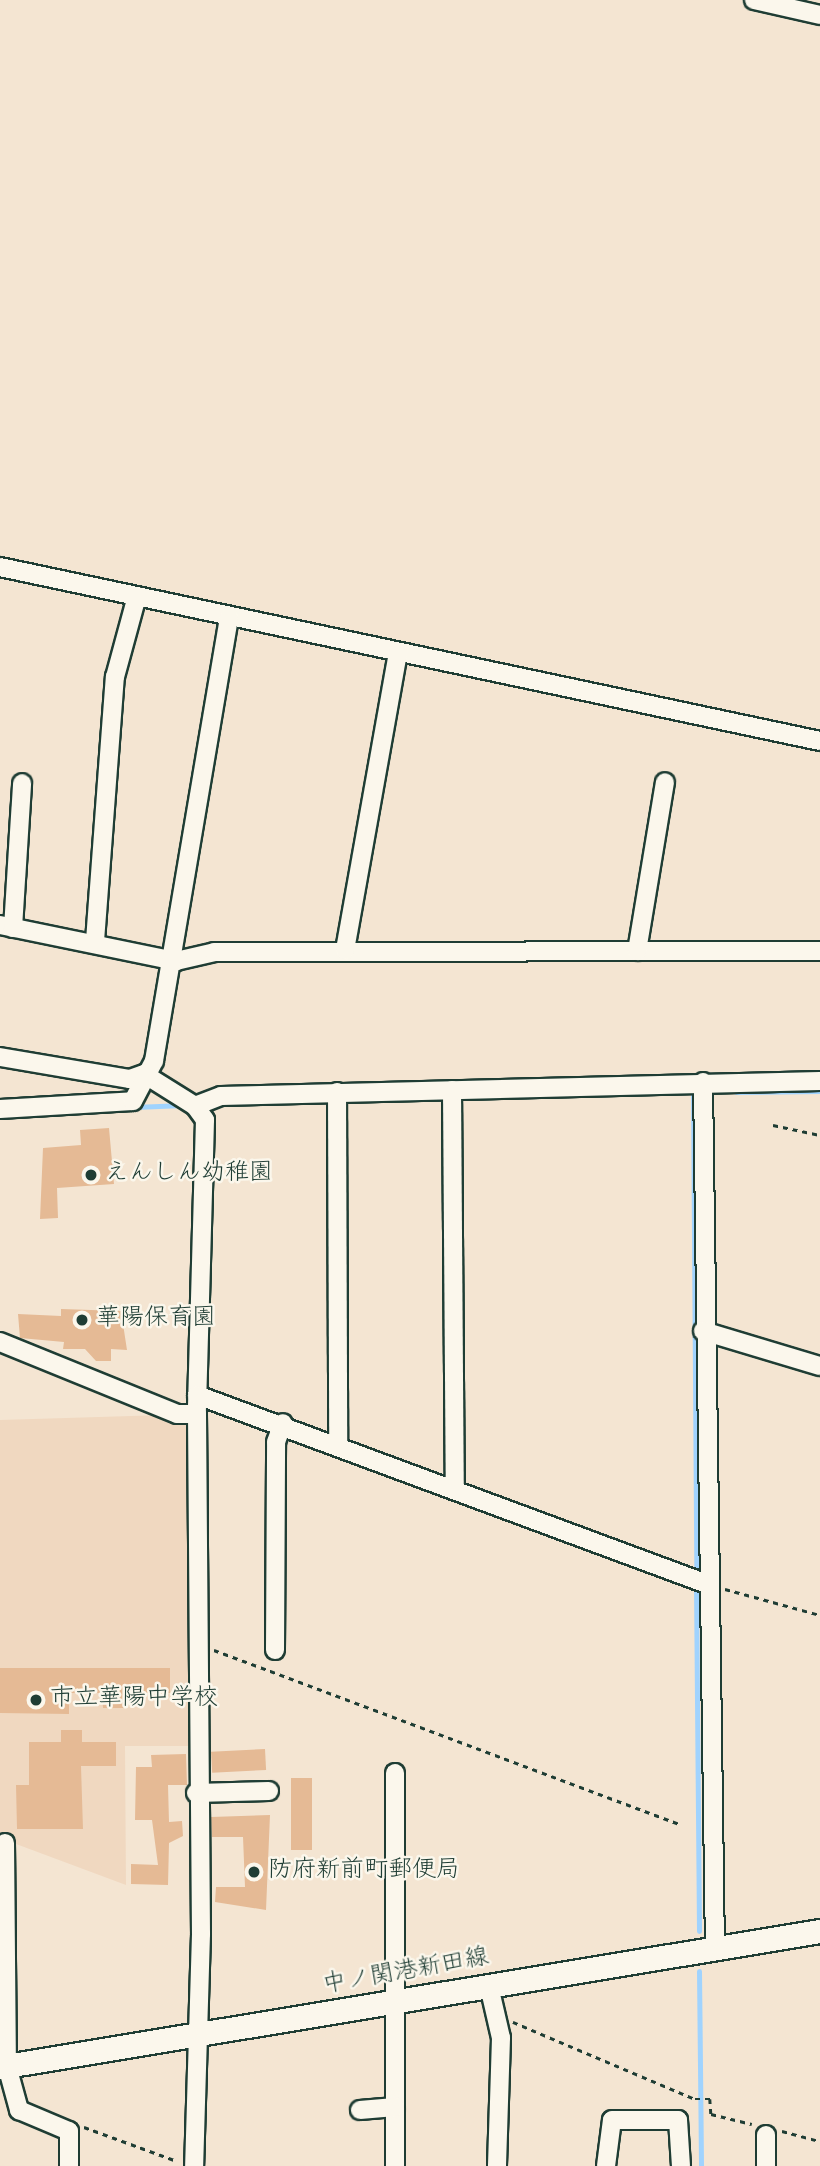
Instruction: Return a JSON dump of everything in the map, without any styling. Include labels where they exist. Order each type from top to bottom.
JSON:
[{"type":"main road","name":"中ノ関港新田線","points":[[3,2067],[820,1931]]},
{"type":"street","points":[[754,0],[820,15]]},
{"type":"street","points":[[0,567],[820,741]]},
{"type":"street","points":[[95,941],[115,677],[137,596]]},
{"type":"street","points":[[0,1110],[133,1101],[154,1061],[162,992],[176,961],[229,617]]},
{"type":"street","points":[[345,950],[398,653]]},
{"type":"street","points":[[637,951],[665,782]]},
{"type":"street","points":[[22,783],[6,926],[95,941],[176,961],[214,952],[820,951]]},
{"type":"street","points":[[0,1057],[130,1079],[145,1074]]},
{"type":"street","points":[[145,1074],[195,1106],[205,1120],[197,1395],[195,1643],[198,2035],[192,2166]]},
{"type":"street","points":[[195,1106],[221,1096],[820,1081]]},
{"type":"street","points":[[703,1082],[703,1331],[715,1948]]},
{"type":"street","points":[[452,1090],[455,1486]]},
{"type":"street","points":[[337,1092],[338,1443]]},
{"type":"street","points":[[703,1331],[820,1366]]},
{"type":"street","points":[[0,1342],[177,1414],[197,1414]]},
{"type":"street","points":[[197,1395],[283,1423],[455,1486],[707,1584]]},
{"type":"street","points":[[275,1650],[276,1442],[283,1423]]},
{"type":"street","points":[[395,1773],[398,2001],[395,2166]]},
{"type":"street","points":[[196,1793],[268,1791]]},
{"type":"street","points":[[5,1843],[3,2067],[19,2110],[69,2131],[69,2166]]},
{"type":"street","points":[[489,1986],[497,2017],[497,2166]]},
{"type":"street","points":[[360,2110],[395,2107]]},
{"type":"street","points":[[606,2166],[606,2129],[611,2120],[678,2120],[681,2166]]},
{"type":"street","points":[[766,2130],[766,2166]]},
{"type":"path","points":[[773,1125],[820,1135]]},
{"type":"path","points":[[707,1584],[820,1615]]},
{"type":"path","points":[[195,1643],[681,1825]]},
{"type":"path","points":[[497,2017],[695,2099],[710,2099],[711,2114],[766,2130],[820,2141]]},
{"type":"path","points":[[69,2131],[75,2124],[192,2166]]},
{"type":"shaded area","points":[[197,1414],[195,1746],[125,1746],[126,1885],[0,1838],[0,1420]]},
{"type":"building","points":[[109,1128],[114,1184],[57,1188],[58,1218],[40,1219],[43,1148],[81,1145],[80,1130]]},
{"type":"building","points":[[61,1309],[121,1311],[127,1350],[111,1349],[111,1361],[96,1361],[85,1349],[63,1349],[64,1342],[20,1338],[18,1314],[61,1316]]},
{"type":"building","points":[[0,1668],[170,1668],[170,1693],[124,1693],[124,1708],[103,1708],[102,1693],[69,1693],[69,1714],[0,1713]]},
{"type":"building","points":[[61,1730],[82,1730],[82,1742],[116,1742],[116,1766],[81,1766],[83,1829],[17,1829],[16,1785],[29,1785],[29,1742],[61,1742]]},
{"type":"building","points":[[265,1749],[266,1770],[212,1773],[211,1752]]},
{"type":"building","points":[[186,1754],[187,1785],[168,1785],[169,1822],[182,1821],[183,1836],[169,1843],[168,1885],[131,1884],[131,1864],[158,1865],[152,1820],[135,1820],[136,1767],[152,1767],[151,1755]]},
{"type":"building","points":[[291,1778],[312,1778],[312,1850],[291,1850]]},
{"type":"building","points":[[270,1815],[266,1910],[215,1902],[216,1887],[245,1887],[243,1837],[212,1837],[211,1817]]},
{"type":"waterway","points":[[736,1092],[820,1091]]},
{"type":"waterway","points":[[693,1092],[696,1575]]},
{"type":"waterway","points":[[134,1107],[184,1105]]},
{"type":"waterway","points":[[696,1585],[699,1931]]},
{"type":"waterway","points":[[699,1971],[701,2166]]},
{"type":"place","name":"えんしん幼稚園","points":[[91,1175]]},
{"type":"place","name":"華陽保育園","points":[[82,1320]]},
{"type":"place","name":"市立華陽中学校","points":[[36,1700]]},
{"type":"place","name":"防府新前町郵便局","points":[[254,1872]]}]
